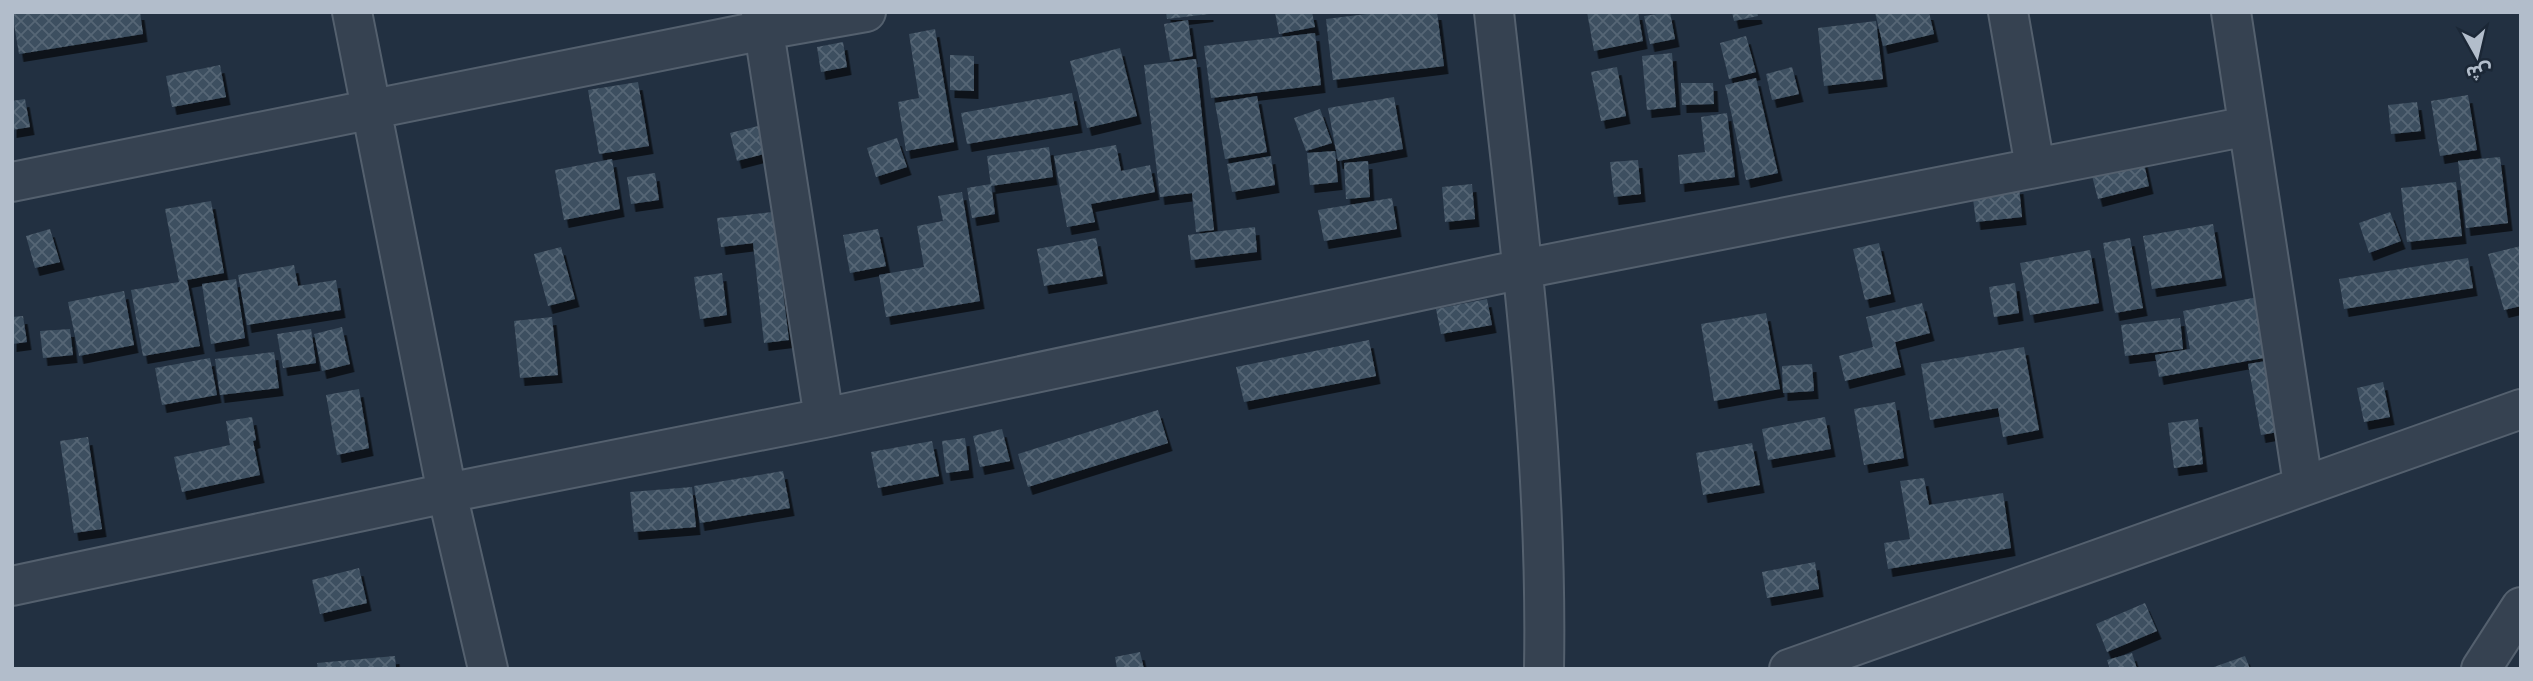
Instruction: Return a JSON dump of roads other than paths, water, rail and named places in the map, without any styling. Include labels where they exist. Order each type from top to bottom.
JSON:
[{"type":"street","points":[[352,12],[447,493],[488,669]]},
{"type":"street","points":[[12,182],[372,109],[762,21],[866,12]]},
{"type":"street","points":[[1494,12],[1535,382],[1545,598],[1544,669]]},
{"type":"street","points":[[2008,12],[2035,167]]},
{"type":"street","points":[[2231,12],[2303,484]]},
{"type":"street","points":[[762,21],[824,418]]},
{"type":"street","points":[[12,586],[447,493],[824,418],[1523,269],[2248,126]]},
{"type":"street","points":[[1790,669],[2303,484],[2521,409]]},
{"type":"street","points":[[2481,669],[2521,607]]}]
